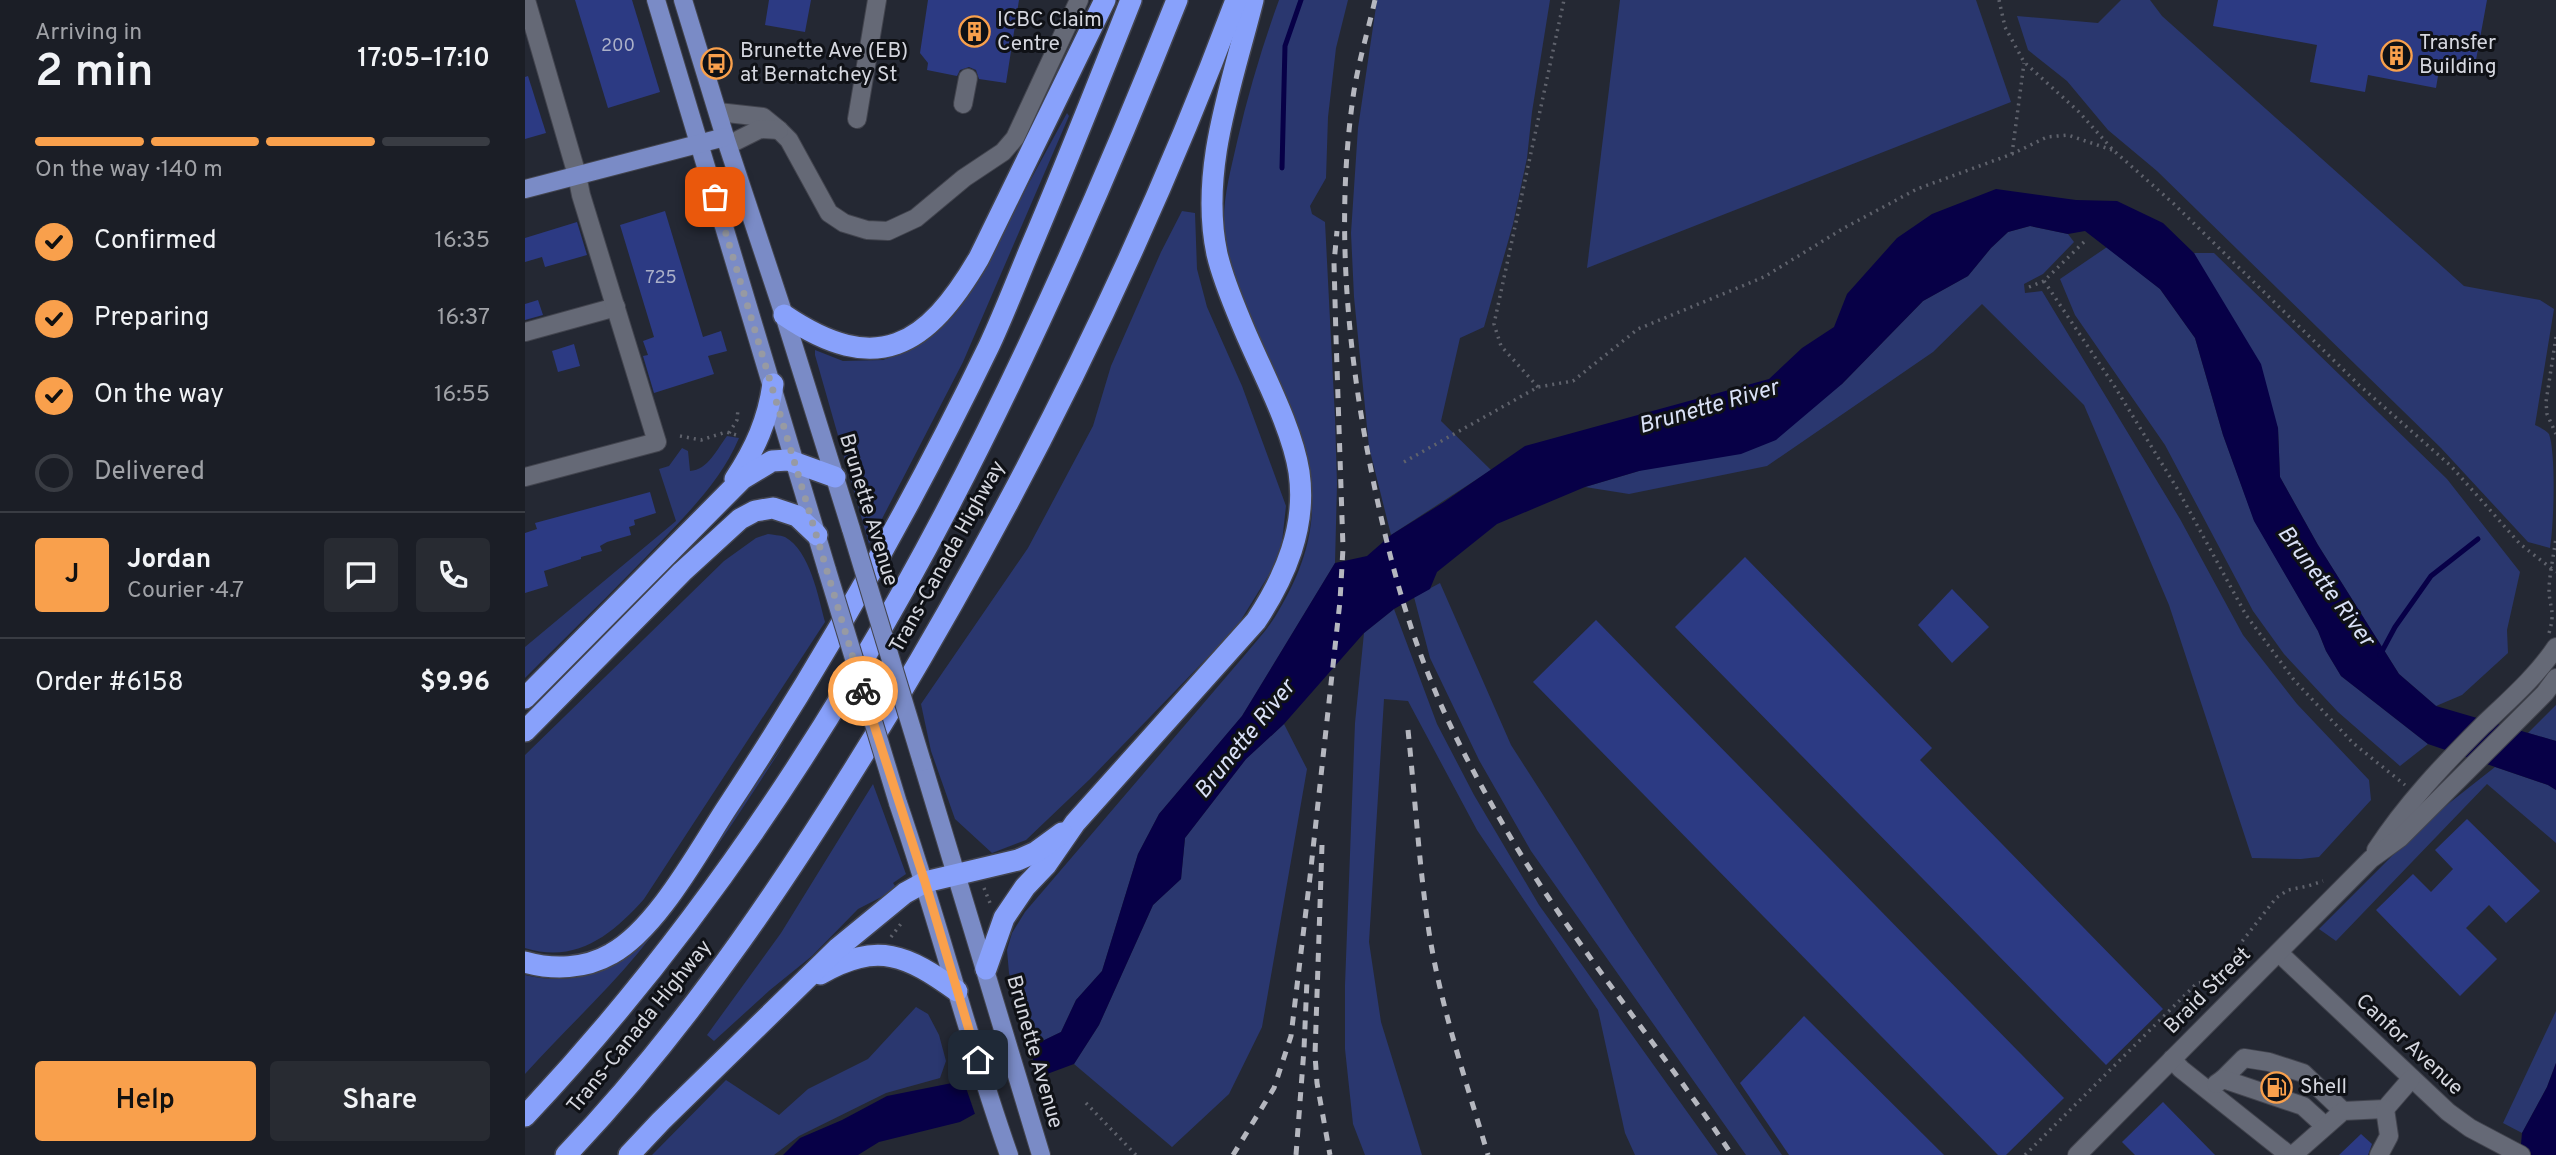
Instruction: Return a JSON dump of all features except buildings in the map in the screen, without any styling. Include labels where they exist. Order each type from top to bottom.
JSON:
[{"type":"highway","points":[[784,315],[807,331],[860,349],[880,349],[898,344],[930,325],[963,285],[979,258],[1105,0]]},
{"type":"highway","points":[[525,962],[550,966],[590,964],[612,954],[631,940],[661,907],[785,720],[891,538],[990,344],[1078,135],[1131,0]]},
{"type":"highway","name":"Trans-Canada Highway","points":[[525,1116],[610,1022],[676,941],[754,833],[858,669],[908,580],[1021,361],[1087,218],[1177,0]]},
{"type":"highway","name":"Trans-Canada Highway","points":[[566,1155],[649,1060],[730,956],[811,837],[934,637],[1004,510],[1110,296],[1152,205],[1236,0]]},
{"type":"highway","points":[[986,969],[1004,918],[1025,887],[1046,865],[1075,823],[1256,621],[1277,588],[1294,546],[1299,509],[1299,473],[1289,436],[1230,294],[1217,254],[1213,214],[1214,166],[1253,0]]},
{"type":"highway","points":[[727,492],[756,443],[769,410],[773,384]]},
{"type":"highway","points":[[525,698],[742,479],[772,461],[788,460],[835,477]]},
{"type":"highway","points":[[525,732],[673,581],[740,519],[773,508],[797,516],[817,535]]},
{"type":"highway","points":[[629,1155],[838,948],[900,896],[925,882],[1018,860],[1036,852],[1075,823]]},
{"type":"highway","points":[[797,988],[845,961],[887,955],[909,960],[926,968],[957,991]]},
{"type":"main road","points":[[656,0],[898,803],[1009,1155]]},
{"type":"main road","name":"Brunette Avenue","points":[[683,0],[835,477],[1039,1151]]},
{"type":"main road","points":[[525,189],[699,143],[726,141]]},
{"type":"street","points":[[525,477],[657,442],[581,195],[526,0]]},
{"type":"street","points":[[857,119],[877,0]]},
{"type":"street","points":[[717,112],[763,117],[789,140],[829,213],[844,223],[867,230],[888,231],[916,218],[964,178],[1003,152],[1015,138],[1079,0]]},
{"type":"street","points":[[963,104],[968,78]]},
{"type":"street","points":[[726,141],[760,130],[779,130]]},
{"type":"street","points":[[525,332],[616,307]]},
{"type":"street","name":"Braid Street","points":[[2371,859],[2391,828],[2442,765],[2533,677],[2556,647]]},
{"type":"street","name":"Braid Street","points":[[2077,1155],[2371,859],[2400,838],[2525,713],[2556,678]]},
{"type":"street","name":"Canfor Avenue","points":[[2279,953],[2411,1079],[2489,1147],[2515,1152]]},
{"type":"street","points":[[2216,1085],[2244,1058],[2269,1062],[2303,1073],[2343,1111]]},
{"type":"street","points":[[2172,1059],[2216,1085],[2291,1155],[2343,1111],[2385,1109],[2411,1079]]},
{"type":"street","points":[[2216,1085],[2303,1106],[2325,1126]]},
{"type":"street","points":[[2379,1155],[2389,1136],[2385,1109]]},
{"type":"path","points":[[1538,387],[1501,346],[1494,324],[1564,0]]},
{"type":"path","points":[[1999,0],[2005,27],[2024,62],[2079,112],[2113,150],[2174,204],[2358,385],[2451,466],[2520,544],[2554,570]]},
{"type":"path","points":[[2012,155],[2024,62]]},
{"type":"path","points":[[1404,461],[1538,387],[1573,381],[1638,329],[1764,277],[1844,228],[1917,188],[2012,155],[2047,137],[2068,135],[2113,150]]},
{"type":"path","points":[[2029,287],[2044,281],[2087,239]]},
{"type":"path","points":[[2044,281],[2115,387],[2178,490],[2246,615],[2294,680],[2353,743],[2416,796]]},
{"type":"path","points":[[2556,337],[2546,402],[2547,414],[2556,434]]},
{"type":"path","points":[[729,433],[737,420],[736,409],[747,406]]},
{"type":"path","points":[[680,436],[701,440],[720,432],[746,435]]},
{"type":"path","points":[[2549,591],[2554,570],[2556,537]]},
{"type":"path","points":[[2025,1155],[2195,985],[2225,971],[2240,944],[2276,898],[2288,890],[2320,883],[2330,876]]},
{"type":"path","points":[[983,882],[993,912]]},
{"type":"path","points":[[888,942],[903,921]]},
{"type":"path","points":[[2214,978],[2218,984]]},
{"type":"path","points":[[1086,1103],[1136,1155]]},
{"type":"shaded area","points":[[1279,0],[1348,0],[1336,48],[1328,117],[1326,178],[1310,206],[1312,214],[1325,222],[1337,484],[1335,563],[1242,716],[1159,814],[1138,854],[1102,971],[1076,1000],[1061,1032],[1030,1047],[1009,973],[1007,950],[1012,933],[1025,912],[1267,628],[1298,572],[1309,537],[1312,504],[1309,471],[1301,439],[1290,406],[1236,282],[1224,225],[1228,183],[1241,124]]},
{"type":"shaded area","points":[[1377,0],[1550,0],[1527,158],[1513,224],[1484,327],[1460,338],[1441,421],[1491,470],[1391,535],[1369,447],[1354,297],[1351,233],[1358,128]]},
{"type":"shaded area","points":[[1620,0],[1976,0],[2011,102],[1587,268]]},
{"type":"shaded area","points":[[2121,0],[2150,0],[2162,16],[2464,286],[2540,300],[2554,309],[2535,425],[2549,434],[2553,456],[2553,523],[2550,548],[2528,542],[2441,448],[2157,171],[2108,130],[2067,81],[2028,50],[2017,16],[2098,23]]},
{"type":"shaded area","points":[[1067,113],[1069,116],[963,362],[869,544],[815,350],[843,361],[883,360],[910,350],[935,334],[955,314],[974,284]]},
{"type":"shaded area","points":[[1182,211],[1195,213],[1197,269],[1207,307],[1242,386],[1286,506],[1282,542],[1275,565],[1236,628],[1090,779],[1026,840],[992,853],[955,819],[931,751],[921,704],[1028,548],[1093,426],[1111,366]]},
{"type":"shaded area","points":[[2030,226],[2068,234],[2074,242],[2043,274],[2024,284],[2025,293],[2042,291],[2180,519],[2243,635],[2297,704],[2369,780],[2371,800],[2319,857],[2252,858],[2169,605],[2084,405],[1982,304],[1933,352],[1767,466],[1629,494],[1585,487],[1639,471],[1842,384],[1923,301],[1968,276],[2008,232]]},
{"type":"shaded area","points":[[2107,247],[2160,289],[2195,338],[2223,435],[2254,520],[2341,676],[2428,744],[2400,766],[2338,712],[2284,654],[2253,611],[2165,445],[2075,315],[2060,279]]},
{"type":"shaded area","points":[[2194,253],[2214,253],[2447,479],[2520,572],[2507,630],[2508,653],[2462,695],[2436,706],[2399,674],[2318,545],[2280,477],[2278,428]]},
{"type":"shaded area","points":[[727,436],[739,438],[722,470],[700,499],[525,678],[525,647],[676,521],[659,469],[669,466],[682,448],[688,451],[690,471],[696,470],[711,458]]},
{"type":"shaded area","points":[[768,534],[785,537],[801,553],[812,575],[825,622],[644,899],[606,935],[592,943],[561,952],[525,948],[525,755],[724,561],[756,538]]},
{"type":"shaded area","points":[[1440,583],[1511,745],[1629,929],[1782,1155],[1746,1155],[1531,851],[1479,760],[1430,658],[1414,597]]},
{"type":"shaded area","points":[[1394,609],[1437,724],[1474,795],[1539,905],[1718,1155],[1635,1155],[1625,1133],[1598,1010],[1477,830],[1408,701],[1384,699],[1369,942],[1381,1022],[1422,1155],[1365,1155],[1353,1124],[1345,1049],[1355,723],[1364,633]]},
{"type":"shaded area","points":[[2556,705],[2556,741],[2528,733]]},
{"type":"shaded area","points":[[1284,724],[1307,769],[1262,1027],[1229,1094],[1172,1147],[1074,1064],[1099,1025],[1153,905],[1181,879],[1185,838],[1246,759]]},
{"type":"shaded area","points":[[785,743],[715,850],[658,928],[611,984],[525,1074],[525,975],[557,979],[587,975],[615,964],[641,946]]},
{"type":"shaded area","points":[[2495,767],[2556,790],[2556,843],[2487,784],[2336,941],[2319,929],[2429,819]]},
{"type":"shaded area","points":[[873,784],[906,874],[893,883],[897,889],[858,909],[812,956],[714,1041],[707,1035],[781,933]]},
{"type":"shaded area","points":[[916,1007],[928,1014],[939,1035],[946,1061],[940,1078],[886,1093],[799,1136],[774,1155],[652,1155],[726,1080],[779,1115],[808,1089],[868,1059]]},
{"type":"shaded area","points":[[2556,1011],[2556,1063],[2547,1087],[2522,1133],[2503,1123]]},
{"type":"water","name":"Brunette River","points":[[1996,189],[2076,200],[2117,201],[2163,223],[2194,253],[2261,364],[2278,428],[2280,477],[2318,545],[2399,674],[2436,706],[2556,741],[2556,790],[2428,744],[2341,676],[2254,521],[2223,435],[2195,338],[2160,289],[2085,231],[2068,234],[2030,226],[2008,232],[1968,276],[1923,301],[1842,384],[1776,440],[1741,454],[1639,471],[1585,487],[1497,524],[1437,572],[1430,589],[1394,609],[1364,633],[1284,724],[1246,759],[1185,838],[1181,879],[1153,905],[1099,1025],[1074,1064],[1047,1074],[960,1122],[879,1142],[858,1155],[783,1155],[800,1138],[887,1096],[957,1082],[1061,1032],[1076,1000],[1102,971],[1138,854],[1159,814],[1242,716],[1335,563],[1367,556],[1391,535],[1525,446],[1769,379],[1802,348],[1834,327],[1847,294],[1897,238],[1932,214]]},
{"type":"water","points":[[2556,1063],[2556,1155],[2520,1155],[2522,1133],[2547,1087]]},
{"type":"pier","points":[[1029,1044],[1039,1082],[976,1117],[962,1076]]},
{"type":"waterway","points":[[1282,168],[1285,46],[1301,0]]},
{"type":"waterway","name":"Brunette River","points":[[2380,655],[2395,627],[2431,576],[2478,539]]},
{"type":"railway","points":[[1375,0],[1359,66],[1347,154],[1347,300],[1358,398],[1376,494],[1405,609],[1446,716],[1508,833],[1561,916],[1732,1155]]},
{"type":"railway","points":[[1233,1155],[1274,1088],[1291,1036],[1310,877],[1340,601],[1343,548],[1334,263],[1337,231]]},
{"type":"railway","points":[[1408,730],[1422,882],[1434,960],[1455,1044],[1488,1155]]},
{"type":"railway","points":[[1322,845],[1315,1055],[1317,1083],[1330,1155]]},
{"type":"railway","points":[[1296,1155],[1307,980]]},
{"type":"way so far","points":[[715,197],[863,691]]},
{"type":"place","name":"ICBC Claim Centre","points":[[974,32]]},
{"type":"place","name":"Transfer Building","points":[[2396,55]]},
{"type":"place","name":"Brunette Ave (EB) at Bernatchey St","points":[[717,63]]},
{"type":"place","name":"Shell","points":[[2277,1087]]},
{"type":"route","points":[[863,691],[925,882],[978,1060]]}]
